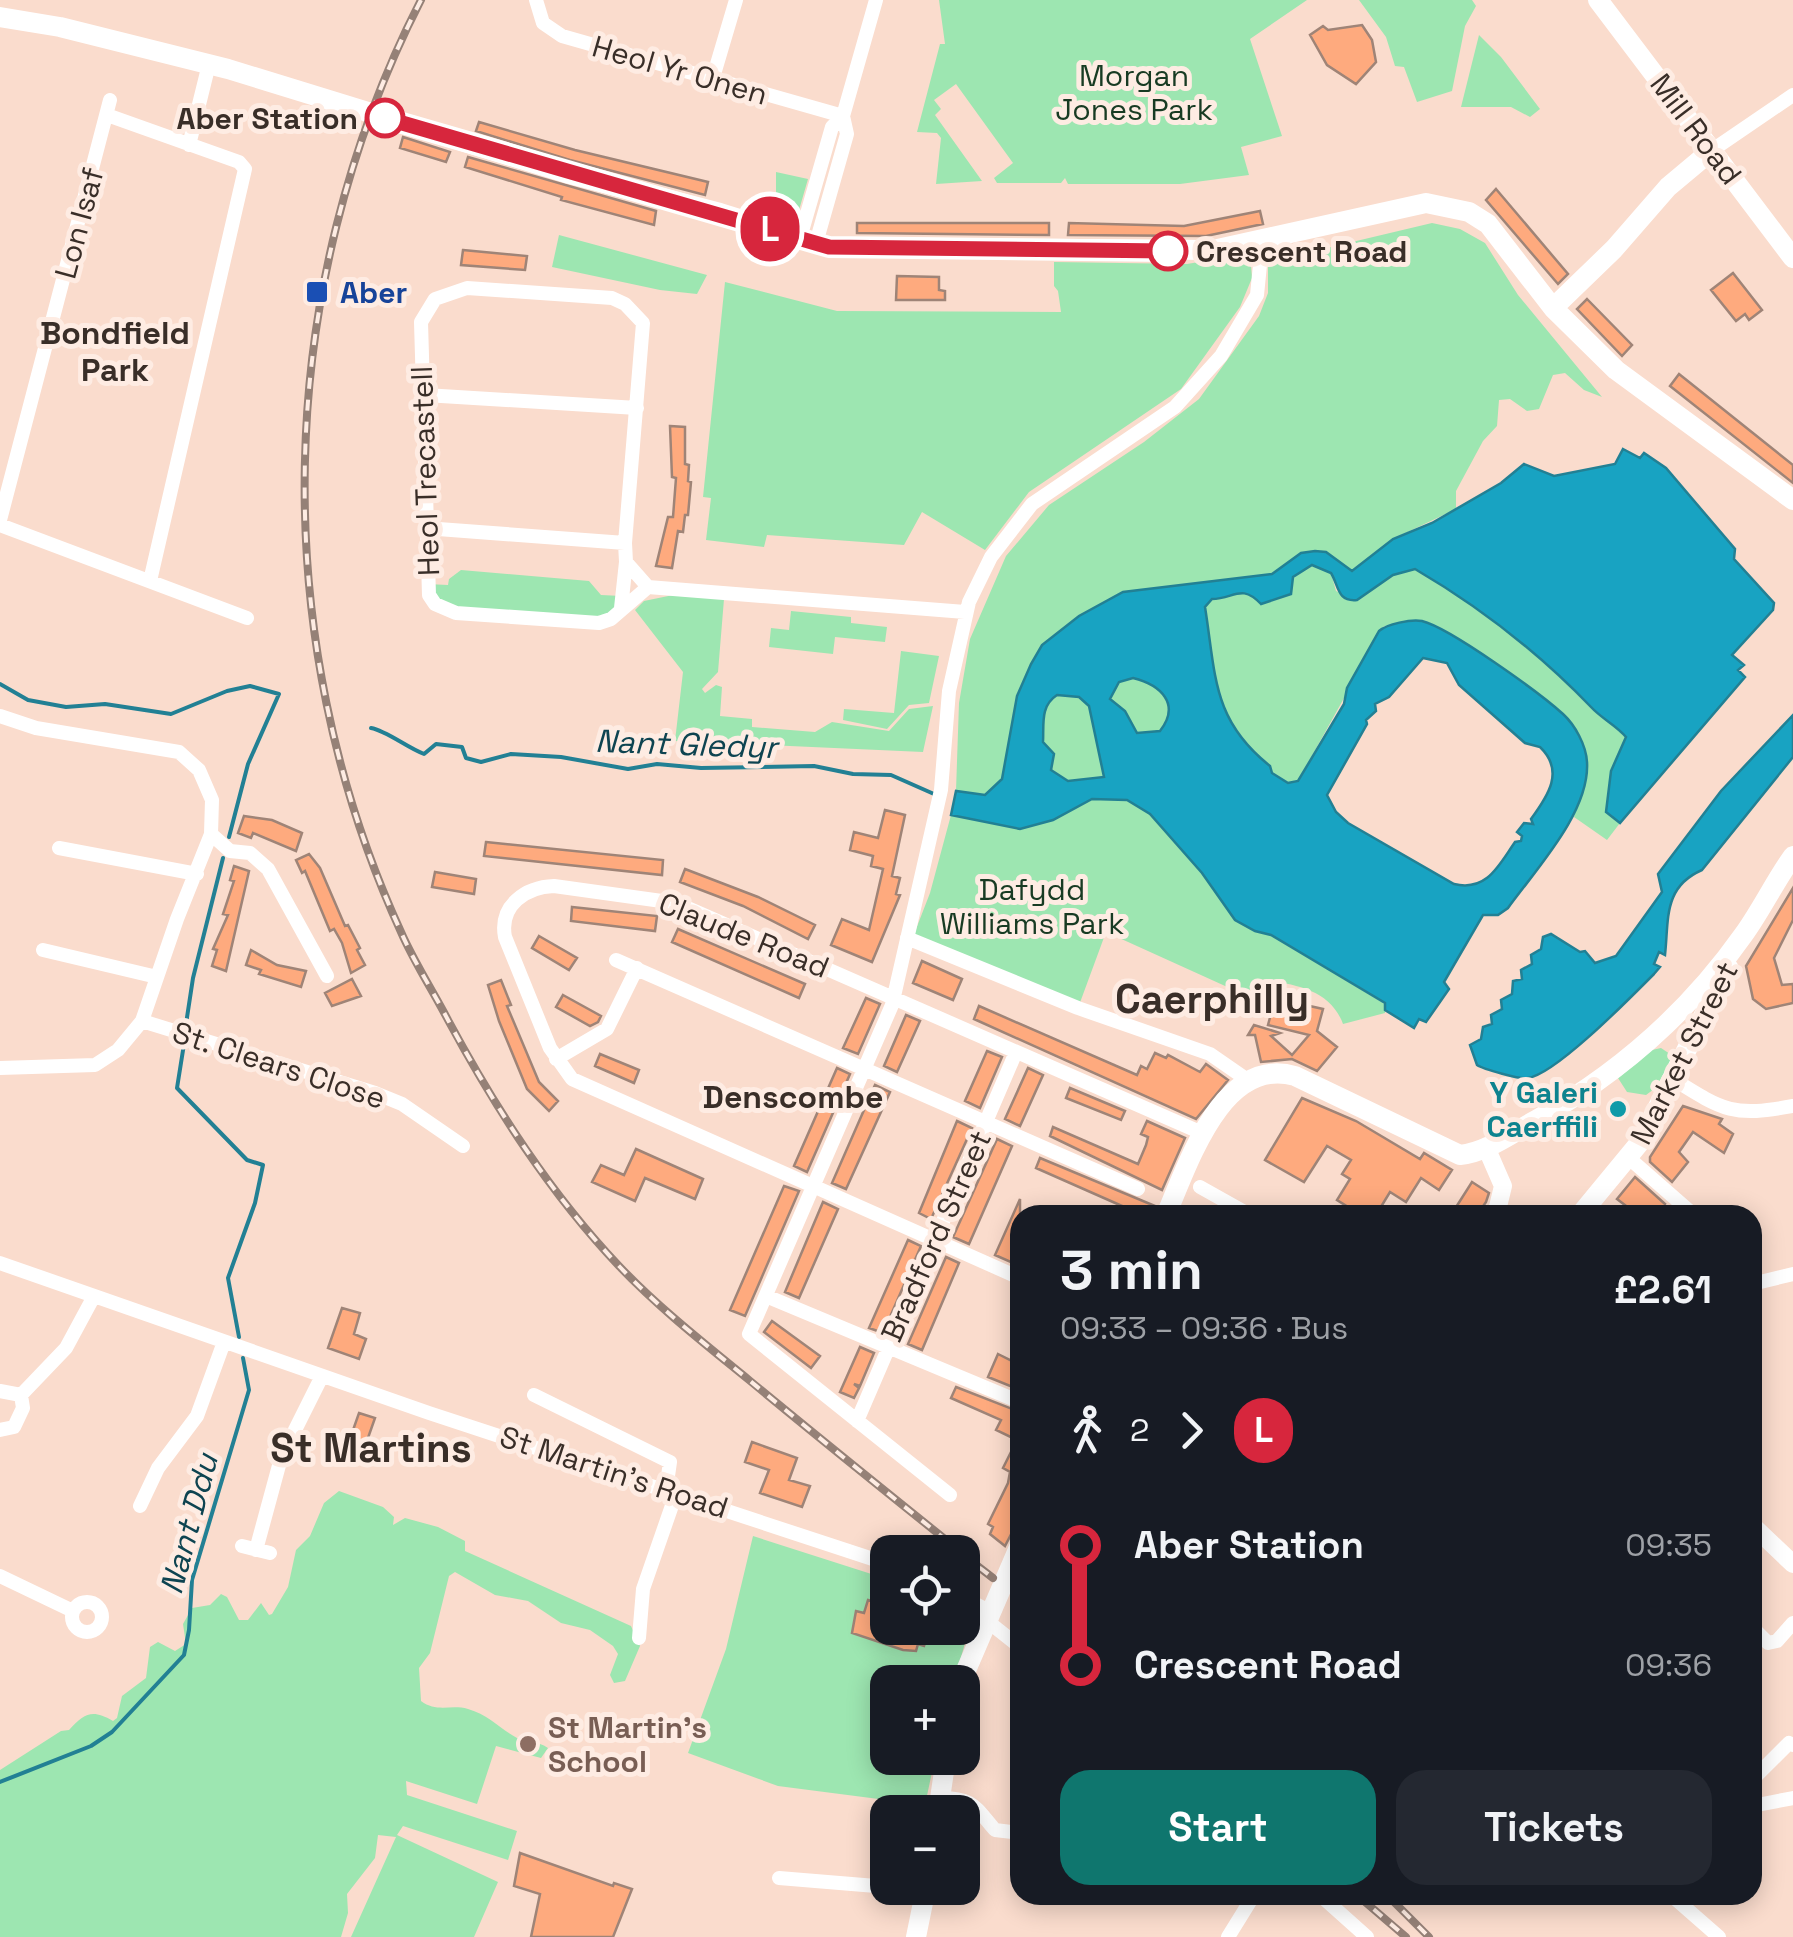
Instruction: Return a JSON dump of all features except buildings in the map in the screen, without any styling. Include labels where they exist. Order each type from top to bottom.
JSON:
[{"type":"main road","name":"Mill Road","points":[[1598,0],[1791,252]]},
{"type":"main road","points":[[0,18],[60,27],[209,64],[566,173],[847,250],[1213,250],[1426,202],[1469,212],[1488,224],[1553,308],[1616,370],[1793,500]]},
{"type":"main road","points":[[1553,308],[1672,183],[1711,151]]},
{"type":"main road","points":[[1170,1205],[1202,1134],[1218,1109],[1248,1081],[1289,1074],[1451,1153],[1465,1155],[1580,1095],[1640,1050],[1744,934],[1793,856]]},
{"type":"main road","name":"Market Street","points":[[1589,1205],[1630,1159],[1681,1077],[1744,934]]},
{"type":"main road","points":[[1640,1050],[1664,1043],[1681,1077]]},
{"type":"main road","points":[[968,1665],[1010,1568]]},
{"type":"main road","points":[[916,1937],[923,1905]]},
{"type":"street","points":[[712,81],[736,0]]},
{"type":"street","points":[[808,241],[832,127],[843,116],[876,0]]},
{"type":"street","name":"Heol Yr Onen","points":[[536,1],[543,23],[562,36],[843,116]]},
{"type":"street","points":[[189,145],[209,64]]},
{"type":"street","points":[[1711,151],[1793,95]]},
{"type":"street","name":"Lon Isaf","points":[[0,523],[110,100]]},
{"type":"street","points":[[107,116],[239,162],[245,176],[150,581]]},
{"type":"street","points":[[950,1495],[749,1334],[894,997],[939,802],[949,691],[965,612],[991,557],[1032,504],[1174,407],[1221,356],[1257,295],[1260,265],[1254,242]]},
{"type":"street","name":"Heol Trecastell","points":[[621,608],[644,323],[635,312],[612,298],[467,288],[435,299],[421,322],[429,595],[444,609],[598,623],[611,618],[648,587]]},
{"type":"street","points":[[424,395],[637,408]]},
{"type":"street","points":[[0,523],[247,618]]},
{"type":"street","points":[[425,528],[625,543]]},
{"type":"street","points":[[626,562],[648,587],[965,612]]},
{"type":"street","points":[[0,716],[36,728],[179,752],[200,770],[212,800],[211,834],[142,1021],[118,1050],[95,1065],[0,1068]]},
{"type":"street","points":[[211,834],[230,850],[250,854],[268,869],[326,976]]},
{"type":"street","points":[[59,848],[197,874]]},
{"type":"street","name":"Claude Road","points":[[1010,1274],[572,1079],[556,1059],[503,931],[514,901],[539,886],[676,903],[1202,1134]]},
{"type":"street","points":[[906,938],[1078,1008],[1210,1054],[1248,1081]]},
{"type":"street","points":[[43,950],[157,978]]},
{"type":"street","points":[[616,960],[1138,1189]]},
{"type":"street","points":[[556,1059],[607,1030],[637,968]]},
{"type":"street","name":"St. Clears Close","points":[[142,1021],[375,1093],[402,1104],[463,1146]]},
{"type":"street","name":"Bradford Street","points":[[856,1421],[1016,1052]]},
{"type":"street","points":[[1681,1077],[1730,1111],[1750,1114],[1793,1106]]},
{"type":"street","points":[[1486,1147],[1504,1190],[1499,1205]]},
{"type":"street","points":[[1630,1159],[1683,1205]]},
{"type":"street","points":[[1200,1187],[1232,1205]]},
{"type":"street","name":"St Martin's Road","points":[[0,1264],[322,1376],[870,1558]]},
{"type":"street","points":[[1762,1282],[1793,1274]]},
{"type":"street","points":[[766,1296],[1010,1398]]},
{"type":"street","points":[[0,1430],[14,1426],[21,1417],[20,1395],[66,1348],[93,1298]]},
{"type":"street","points":[[140,1506],[158,1468],[198,1416],[224,1342]]},
{"type":"street","points":[[256,1550],[281,1458],[322,1376]]},
{"type":"street","points":[[0,1391],[20,1395]]},
{"type":"street","points":[[534,1394],[670,1462],[671,1492],[644,1589],[639,1638]]},
{"type":"street","points":[[1762,1535],[1793,1564]]},
{"type":"street","points":[[0,1576],[73,1610]]},
{"type":"street","points":[[980,1610],[1010,1637]]},
{"type":"street","points":[[1762,1638],[1768,1643],[1777,1641],[1793,1624]]},
{"type":"street","points":[[1762,1769],[1780,1748],[1789,1743],[1793,1746]]},
{"type":"street","points":[[1762,1804],[1793,1798]]},
{"type":"street","points":[[980,1811],[995,1830],[1010,1832]]},
{"type":"street","points":[[779,1878],[870,1885]]},
{"type":"street","points":[[1228,1937],[1248,1905]]},
{"type":"street","points":[[1330,1905],[1358,1933]]},
{"type":"street","points":[[1683,1905],[1720,1937]]},
{"type":"green space","name":"Morgan Jones Park","points":[[939,0],[1307,0],[1250,39],[1282,136],[1241,147],[1249,175],[1180,184],[1068,184],[1065,178],[1061,183],[997,183],[994,178],[1013,163],[956,84],[934,100],[941,109],[935,115],[982,181],[936,184],[941,138],[937,133],[917,132],[940,44],[945,44]]},
{"type":"green space","points":[[1359,0],[1472,0],[1476,6],[1465,26],[1452,91],[1417,102],[1404,67],[1395,66],[1386,37]]},
{"type":"green space","points":[[1479,35],[1540,109],[1530,117],[1511,107],[1461,107]]},
{"type":"green space","points":[[776,172],[808,179],[797,217],[787,222],[776,220]]},
{"type":"green space","points":[[1432,223],[1460,229],[1485,243],[1518,295],[1602,397],[1584,390],[1565,373],[1553,375],[1539,409],[1527,411],[1510,399],[1499,400],[1497,426],[1483,441],[1456,491],[1456,509],[1393,539],[1352,571],[1326,552],[1301,553],[1273,574],[1124,592],[1079,616],[1042,645],[1031,664],[1017,696],[1002,779],[985,795],[956,791],[959,703],[970,639],[1006,556],[1049,505],[1144,442],[1199,399],[1259,316],[1268,293],[1268,262]]},
{"type":"green space","points":[[559,235],[707,275],[697,294],[552,267]]},
{"type":"green space","points":[[1241,255],[1251,266],[1252,278],[1240,307],[1181,389],[1029,492],[985,550],[922,512],[904,545],[767,535],[764,547],[706,540],[711,498],[703,497],[725,282],[837,311],[1061,312],[1054,286],[1054,262],[1187,264]]},
{"type":"green space","points":[[1312,565],[1331,573],[1336,591],[1357,600],[1393,575],[1415,569],[1508,632],[1623,733],[1627,737],[1612,770],[1606,812],[1620,823],[1607,840],[1574,817],[1587,761],[1579,737],[1565,716],[1439,627],[1384,626],[1298,781],[1288,783],[1272,773],[1270,766],[1236,731],[1226,713],[1215,675],[1205,607],[1212,599],[1238,591],[1254,597],[1290,586],[1298,570]]},
{"type":"green space","points":[[461,570],[589,581],[601,595],[622,596],[611,619],[444,609],[427,584],[448,585],[449,579]]},
{"type":"green space","points":[[678,594],[724,599],[718,672],[702,689],[705,693],[716,685],[722,687],[720,716],[752,719],[752,727],[815,732],[832,722],[889,731],[909,709],[933,706],[923,752],[675,741],[683,672],[635,610],[644,601]]},
{"type":"green space","points":[[791,611],[851,617],[851,623],[887,627],[885,642],[835,637],[833,654],[769,647],[771,628],[789,630]]},
{"type":"green space","points":[[901,651],[939,656],[929,703],[909,705],[887,729],[843,720],[844,709],[894,713]]},
{"type":"green space","points":[[1133,678],[1152,685],[1168,704],[1160,731],[1137,733],[1125,711],[1110,699],[1119,682]]},
{"type":"green space","points":[[1057,695],[1079,697],[1089,706],[1104,777],[1067,781],[1048,764],[1043,720],[1050,701]]},
{"type":"green space","name":"Dafydd Williams Park","points":[[1092,799],[1127,800],[1150,814],[1202,873],[1236,920],[1271,935],[1385,1004],[1385,1013],[1343,1024],[1329,1002],[1308,990],[1259,979],[1245,995],[1106,932],[1078,1008],[911,942],[930,893],[951,815],[1020,829],[1053,820]]},
{"type":"green space","points":[[1661,1048],[1673,1056],[1665,1081],[1646,1095],[1627,1092],[1618,1078],[1652,1050]]},
{"type":"green space","points":[[339,1491],[383,1507],[394,1517],[393,1525],[405,1518],[438,1527],[465,1541],[465,1551],[631,1626],[640,1646],[625,1681],[614,1683],[610,1675],[618,1654],[590,1630],[561,1623],[528,1601],[495,1595],[455,1572],[449,1576],[430,1653],[419,1668],[421,1701],[433,1707],[475,1712],[517,1738],[548,1748],[541,1758],[496,1746],[477,1804],[406,1781],[407,1795],[517,1831],[508,1860],[403,1826],[397,1835],[498,1882],[474,1937],[351,1937],[396,1837],[378,1835],[375,1858],[347,1894],[348,1913],[341,1937],[0,1937],[0,1770],[84,1717],[94,1714],[113,1721],[117,1718],[122,1696],[146,1678],[150,1647],[158,1642],[175,1651],[186,1644],[183,1624],[192,1608],[210,1605],[221,1594],[227,1597],[239,1620],[248,1620],[261,1603],[272,1614],[288,1587],[296,1550],[310,1536],[324,1503]]},
{"type":"green space","points":[[753,1536],[870,1574],[870,1645],[964,1645],[959,1665],[870,1665],[870,1775],[931,1775],[927,1795],[870,1798],[778,1786],[688,1753],[726,1649]]},
{"type":"water","points":[[1623,449],[1640,458],[1644,453],[1666,468],[1735,549],[1734,559],[1774,603],[1773,610],[1732,655],[1744,665],[1738,670],[1745,677],[1620,823],[1606,812],[1611,771],[1626,737],[1508,632],[1415,569],[1393,575],[1357,600],[1350,600],[1342,596],[1331,573],[1312,565],[1293,577],[1291,594],[1261,604],[1243,593],[1212,599],[1205,607],[1215,676],[1227,714],[1272,773],[1288,783],[1298,781],[1344,704],[1347,688],[1379,631],[1406,621],[1435,626],[1473,648],[1551,704],[1579,736],[1587,762],[1586,781],[1571,820],[1508,908],[1498,915],[1483,915],[1444,982],[1449,989],[1426,1022],[1419,1019],[1414,1028],[1385,1010],[1385,1003],[1271,935],[1235,920],[1202,873],[1150,814],[1127,800],[1092,799],[1053,820],[1020,829],[951,815],[956,791],[985,795],[1002,779],[1017,696],[1042,645],[1079,616],[1123,592],[1272,574],[1301,553],[1315,551],[1326,552],[1352,571],[1393,539],[1432,523],[1501,483],[1524,464],[1554,476],[1615,464]],"holes":[[[1423,658],[1447,663],[1459,685],[1525,743],[1540,747],[1552,765],[1551,783],[1531,819],[1533,824],[1524,823],[1517,832],[1521,841],[1515,842],[1484,880],[1454,884],[1348,823],[1327,795],[1366,720],[1376,711],[1375,704],[1389,697]],[[1133,678],[1152,685],[1165,697],[1169,712],[1160,731],[1137,733],[1125,711],[1110,699],[1119,682]],[[1057,695],[1079,697],[1089,706],[1104,777],[1068,781],[1051,770],[1054,754],[1043,742],[1044,716]]]},
{"type":"water","points":[[1793,715],[1793,757],[1702,870],[1680,885],[1670,905],[1665,955],[1659,952],[1654,964],[1660,967],[1654,974],[1593,1033],[1541,1073],[1524,1078],[1477,1065],[1470,1045],[1481,1039],[1483,1027],[1492,1024],[1491,1015],[1502,1009],[1501,1000],[1512,994],[1513,981],[1522,979],[1521,970],[1532,964],[1531,955],[1541,949],[1543,937],[1551,934],[1580,952],[1585,951],[1595,963],[1616,956],[1662,892],[1658,874],[1721,791]]},
{"type":"waterway","name":"Nant Gledyr","points":[[0,684],[28,700],[66,707],[105,704],[171,714],[250,686],[279,694],[248,764],[229,837]]},
{"type":"waterway","name":"Nant Gledyr","points":[[371,728],[424,754],[436,744],[462,747],[466,758],[481,762],[511,754],[561,757],[628,769],[657,764],[701,768],[814,766],[853,774],[891,775],[934,794]]},
{"type":"waterway","name":"Nant Ddu","points":[[186,1024],[193,978],[223,858]]},
{"type":"waterway","name":"Nant Ddu","points":[[184,1044],[177,1088],[247,1160],[263,1165],[255,1203],[228,1278],[239,1337]]},
{"type":"waterway","name":"Nant Ddu","points":[[0,1782],[91,1746],[112,1732],[184,1655],[192,1580],[249,1390],[243,1358]]},
{"type":"railway","points":[[421,0],[372,111],[336,226],[314,344],[305,464],[309,584],[326,703],[357,819],[401,932],[466,1053],[505,1118],[570,1209],[619,1266],[666,1311],[940,1535]]},
{"type":"railway","points":[[980,1568],[993,1578]]},
{"type":"railway","points":[[1369,1905],[1406,1937]]},
{"type":"railway","points":[[1397,1905],[1429,1937]]},
{"type":"bus line","name":"L","points":[[385,118],[829,247],[1168,251]]},
{"type":"place","name":"Aber Station","points":[[385,118]]},
{"type":"place","name":"Crescent Road","points":[[1168,251]]},
{"type":"place","name":"Aber","points":[[317,292]]},
{"type":"place","name":"Y Galeri Caerffili","points":[[1618,1109]]},
{"type":"place","name":"St Martin's School","points":[[528,1744]]},
{"type":"district","name":"Bondfield Park","points":[[115,352]]},
{"type":"district","name":"Caerphilly","points":[[1212,999]]},
{"type":"district","name":"Denscombe","points":[[793,1097]]},
{"type":"district","name":"St Martins","points":[[371,1448]]}]
